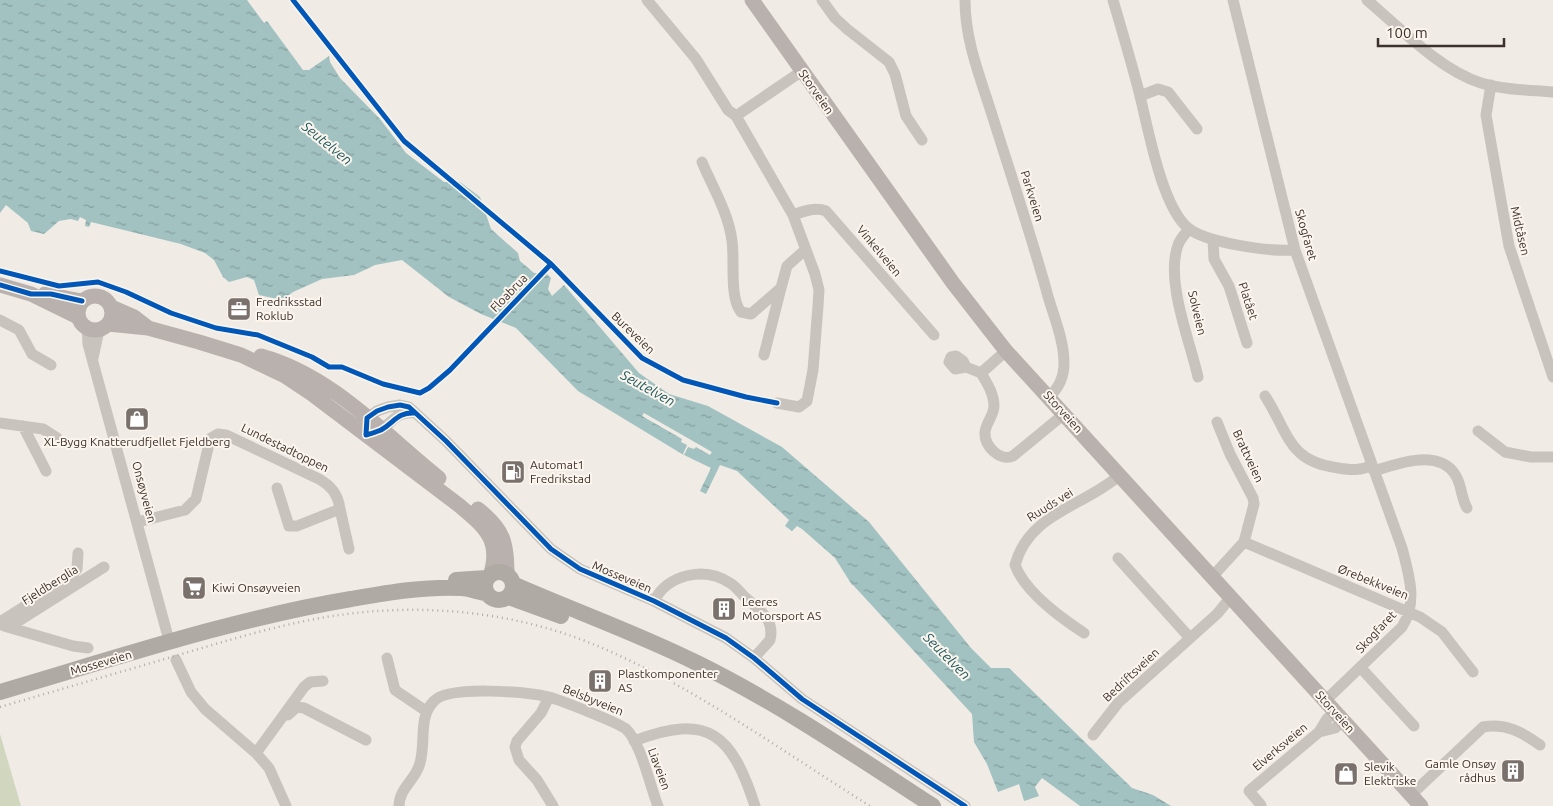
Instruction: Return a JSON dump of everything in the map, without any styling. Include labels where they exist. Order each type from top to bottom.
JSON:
[{"type":"highway","name":"Mosseveien","points":[[0,692],[201,633],[208,628],[336,592],[388,584],[488,582],[500,572],[510,585]]},
{"type":"highway","points":[[488,582],[491,598],[498,601],[510,585]]},
{"type":"highway","points":[[510,585],[730,692],[816,742],[914,806]]},
{"type":"highway","points":[[510,585],[662,646],[729,680],[823,734],[933,806]]},
{"type":"main road","name":"Storveien","points":[[752,0],[967,301],[1006,350],[1416,801]]},
{"type":"main road","points":[[0,285],[31,294],[93,325],[148,328],[241,355],[301,386],[482,525],[494,545],[495,556],[488,582]]},
{"type":"main road","points":[[31,294],[51,294],[82,301]]},
{"type":"main road","points":[[93,325],[79,306],[82,301],[96,296],[103,298],[111,307],[134,317],[148,328]]},
{"type":"main road","points":[[93,325],[112,313],[111,307]]},
{"type":"main road","points":[[241,355],[256,355],[304,372],[368,418],[491,520],[505,542],[510,585]]},
{"type":"street","points":[[647,0],[696,59],[728,110],[736,116],[793,215],[815,274],[819,290],[812,379],[805,404],[799,407],[777,403]]},
{"type":"street","points":[[822,0],[847,29],[889,62],[895,74],[906,116],[922,140]]},
{"type":"street","name":"Parkveien","points":[[965,0],[965,20],[975,65],[1039,262],[1062,347],[1064,362],[1061,379],[1058,387],[1049,397]]},
{"type":"street","points":[[1113,0],[1169,199],[1178,216],[1189,229],[1213,240],[1273,249],[1295,250]]},
{"type":"street","name":"Skogfaret","points":[[1233,0],[1295,250],[1400,540],[1412,590],[1410,612],[1402,628],[1361,668],[1334,711]]},
{"type":"street","points":[[1367,0],[1436,58],[1466,76],[1491,85],[1553,92]]},
{"type":"street","points":[[736,116],[802,71]]},
{"type":"street","name":"Midtåsen","points":[[1491,85],[1486,115],[1509,246],[1553,377]]},
{"type":"street","points":[[1140,96],[1158,89],[1168,92],[1197,129]]},
{"type":"street","points":[[702,162],[724,214],[732,239],[735,298],[738,308],[746,315],[751,314],[780,288]]},
{"type":"street","name":"Vinkelveien","points":[[793,215],[810,209],[826,211],[934,335]]},
{"type":"street","name":"Solveien","points":[[1189,229],[1178,244],[1176,253],[1177,300],[1198,377]]},
{"type":"street","name":"Platået","points":[[1213,240],[1214,259],[1229,286],[1247,343]]},
{"type":"street","points":[[764,354],[787,266],[805,250]]},
{"type":"street","points":[[0,320],[19,330],[32,354],[51,365]]},
{"type":"street","name":"Onsøyveien","points":[[93,325],[88,344],[168,633]]},
{"type":"street","points":[[981,373],[1006,350]]},
{"type":"street","points":[[966,367],[981,373],[992,395],[994,405],[985,432],[987,439],[1000,457],[1008,459],[1013,456],[1058,419]]},
{"type":"street","points":[[1266,396],[1291,443],[1304,458],[1322,466],[1361,470],[1412,461],[1446,464],[1456,474],[1467,508]]},
{"type":"street","name":"Mosseveien","points":[[368,418],[377,411],[400,405],[409,407],[446,440],[551,549],[566,562],[654,601],[726,638],[754,658],[772,676],[802,699],[965,806]]},
{"type":"street","points":[[368,418],[366,435],[381,430],[397,415],[405,412],[415,413]]},
{"type":"street","name":"Brattveien","points":[[1218,422],[1230,454],[1253,498],[1244,542]]},
{"type":"street","points":[[0,423],[44,429],[57,438]]},
{"type":"street","points":[[23,426],[46,471]]},
{"type":"street","points":[[1478,431],[1505,452],[1531,457],[1553,457]]},
{"type":"street","name":"Lundestadtoppen","points":[[138,522],[185,510],[191,506],[196,499],[211,438],[218,434],[226,435],[319,478],[329,485],[339,498],[349,549]]},
{"type":"street","name":"Ruuds vei","points":[[1084,633],[1049,609],[1020,575],[1015,565],[1029,536],[1039,525],[1102,490],[1120,475]]},
{"type":"street","points":[[277,488],[289,526],[297,526],[340,509]]},
{"type":"street","points":[[1212,577],[1244,542]]},
{"type":"street","name":"Ørebekkveien","points":[[1244,542],[1410,612],[1442,632],[1473,672]]},
{"type":"street","points":[[3,624],[71,577],[77,569],[78,553]]},
{"type":"street","points":[[1118,558],[1190,638]]},
{"type":"street","name":"Fjeldberglia","points":[[3,624],[104,567]]},
{"type":"street","points":[[654,601],[663,588],[686,576],[709,574],[730,582],[763,612],[770,627],[770,640],[754,658]]},
{"type":"street","name":"Bedriftsveien","points":[[1093,735],[1118,703],[1233,600]]},
{"type":"street","points":[[3,624],[73,646],[88,648]]},
{"type":"street","points":[[387,658],[395,690],[426,711],[419,768],[404,790],[399,806]]},
{"type":"street","points":[[176,660],[191,692],[256,753],[269,768],[286,806]]},
{"type":"street","name":"Skogfaret","points":[[1361,668],[1414,726]]},
{"type":"street","points":[[256,753],[264,745],[304,687],[310,682],[323,680]]},
{"type":"street","name":"Belsbyveien","points":[[426,711],[434,700],[443,694],[468,690],[549,697],[618,723],[628,731],[634,741]]},
{"type":"street","points":[[549,697],[541,713],[516,741],[515,747],[519,760],[554,806]]},
{"type":"street","points":[[282,717],[288,715],[297,707],[304,708],[366,740]]},
{"type":"street","name":"Elverksveien","points":[[1261,805],[1249,791],[1319,732],[1335,728],[1334,711]]},
{"type":"street","name":"Storveien","points":[[1416,801],[1483,727],[1492,726],[1513,729],[1540,745]]},
{"type":"street","points":[[634,741],[686,728],[706,732],[723,743],[732,752],[740,765],[755,806]]},
{"type":"street","name":"Liaveien","points":[[634,741],[658,806]]},
{"type":"green space","points":[[0,734],[21,806],[0,806]]},
{"type":"water","name":"Seutelven","points":[[0,0],[247,0],[264,23],[267,21],[303,70],[309,70],[329,56],[330,62],[340,78],[380,119],[406,153],[444,182],[460,182],[480,197],[491,229],[518,253],[520,261],[534,273],[546,273],[551,278],[548,289],[552,296],[564,285],[639,373],[669,394],[708,406],[782,447],[869,522],[971,648],[991,668],[1009,668],[1132,788],[1153,795],[1171,806],[1080,806],[1042,778],[1035,787],[1039,796],[1024,801],[1019,784],[998,792],[987,764],[974,742],[972,714],[852,585],[835,558],[802,529],[797,526],[792,531],[785,526],[789,520],[737,471],[720,465],[706,494],[700,491],[711,468],[682,454],[578,391],[516,328],[481,314],[449,297],[402,260],[375,265],[354,275],[322,279],[293,292],[282,300],[259,295],[254,280],[247,277],[229,282],[223,277],[214,260],[205,253],[181,244],[91,222],[89,227],[85,226],[86,220],[80,217],[78,221],[71,219],[59,221],[44,234],[31,231],[28,223],[6,205],[0,213]]},
{"type":"pier","points":[[644,413],[712,452],[710,455],[696,447],[694,449],[688,447],[684,455],[687,445],[681,442],[682,439],[642,416]]},
{"type":"railway","points":[[0,707],[262,631],[315,619],[387,610],[460,612],[531,624],[566,634],[636,663],[738,721],[870,806]]},
{"type":"cycle path","name":"Bureveien","points":[[293,0],[404,141],[551,264],[642,358],[683,380],[746,397],[777,403]]},
{"type":"cycle path","name":"Floabrua","points":[[0,271],[59,286],[98,282],[126,292],[171,313],[216,328],[258,335],[312,357],[329,367],[342,367],[383,384],[420,393],[429,388],[450,370],[551,264]]},
{"type":"cycle path","points":[[0,285],[31,294],[51,294],[82,301]]},
{"type":"cycle path","points":[[415,413],[404,414],[381,430],[366,435],[367,418],[377,411],[400,405],[409,407],[446,441],[551,549],[580,569],[654,601],[726,638],[754,658],[802,699],[965,806]]},
{"type":"place","name":"Fredriksstad Roklub","points":[[239,309]]},
{"type":"place","name":"XL-Bygg Knatterudfjellet Fjeldberg","points":[[137,419]]},
{"type":"place","name":"Automat1 Fredrikstad","points":[[513,472]]},
{"type":"place","name":"Kiwi Onsøyveien","points":[[194,588]]},
{"type":"place","name":"Leeres Motorsport AS","points":[[724,609]]},
{"type":"place","name":"Plastkomponenter AS","points":[[600,681]]},
{"type":"place","name":"Gamle Onsøy rådhus","points":[[1513,771]]},
{"type":"place","name":"Slevik Elektriske","points":[[1346,774]]}]
